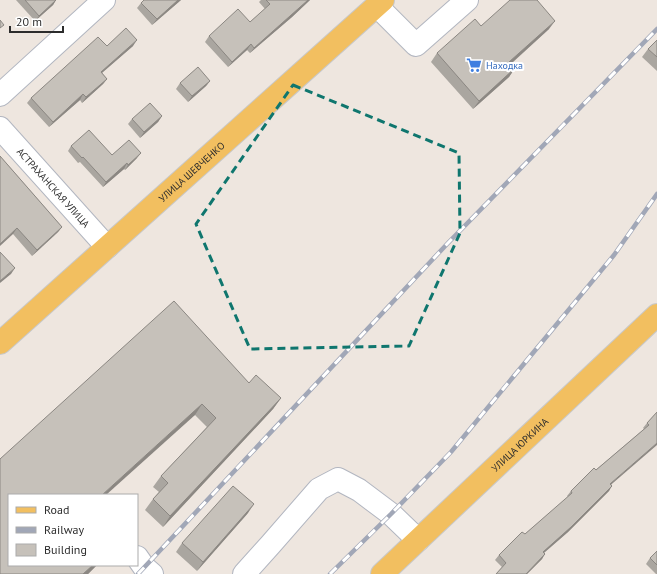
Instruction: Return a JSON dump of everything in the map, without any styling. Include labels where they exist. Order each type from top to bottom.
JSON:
[{"type":"main road","name":"УЛИЦА ШЕВЧЕНКО","points":[[0,343],[380,3]]},
{"type":"main road","name":"УЛИЦА ЮРКИНА","points":[[393,570],[418,540],[657,315]]},
{"type":"street","points":[[0,95],[104,0]]},
{"type":"street","points":[[380,3],[416,45],[467,0]]},
{"type":"street","name":"АСТРАХАНСКАЯ УЛИЦА","points":[[0,128],[107,247]]},
{"type":"street","points":[[244,574],[319,489],[338,480],[359,490],[391,514],[418,540]]},
{"type":"street","points":[[138,559],[144,568],[152,574]]},
{"type":"highlighted area","points":[[293,85],[459,153],[460,233],[409,346],[250,349],[196,224]]},
{"type":"building","points":[[25,0],[56,0],[39,16]]},
{"type":"building","points":[[144,0],[178,0],[157,19],[141,3]]},
{"type":"building","points":[[266,0],[308,0],[254,48],[251,44],[232,62],[209,36],[238,9],[250,22],[270,4]]},
{"type":"building","points":[[510,0],[537,0],[555,21],[509,62],[515,68],[479,101],[437,53],[475,19],[481,26]]},
{"type":"building","points":[[0,20],[4,25],[0,28]]},
{"type":"building","points":[[126,28],[137,40],[101,72],[107,79],[86,97],[83,94],[53,122],[31,98],[98,37],[107,46]]},
{"type":"building","points":[[657,40],[657,57],[648,49]]},
{"type":"building","points":[[198,67],[210,81],[192,96],[180,83]]},
{"type":"building","points":[[150,103],[162,116],[144,132],[132,119]]},
{"type":"building","points":[[89,130],[112,155],[129,140],[141,153],[128,165],[127,163],[106,182],[71,146]]},
{"type":"building","points":[[0,156],[62,227],[37,250],[17,228],[0,244]]},
{"type":"building","points":[[0,252],[15,268],[0,281]]},
{"type":"building","points":[[174,301],[249,383],[256,375],[281,398],[170,516],[153,499],[168,483],[161,476],[216,418],[202,404],[103,494],[8,494],[8,566],[92,566],[83,574],[0,574],[0,459]]},
{"type":"building","points":[[657,412],[657,443],[610,484],[612,486],[571,527],[543,552],[545,554],[526,574],[496,574],[506,563],[499,555],[522,532],[525,534],[572,493],[571,491],[594,468],[596,470],[649,425],[647,423]]},
{"type":"building","points":[[233,486],[254,504],[203,562],[182,543]]},
{"type":"building","points":[[657,551],[657,565],[650,558]]},
{"type":"railway","points":[[138,574],[448,243],[657,29]]},
{"type":"railway","points":[[330,574],[451,452],[614,255],[657,194]]},
{"type":"place","name":"Находка","points":[[474,65]]}]
